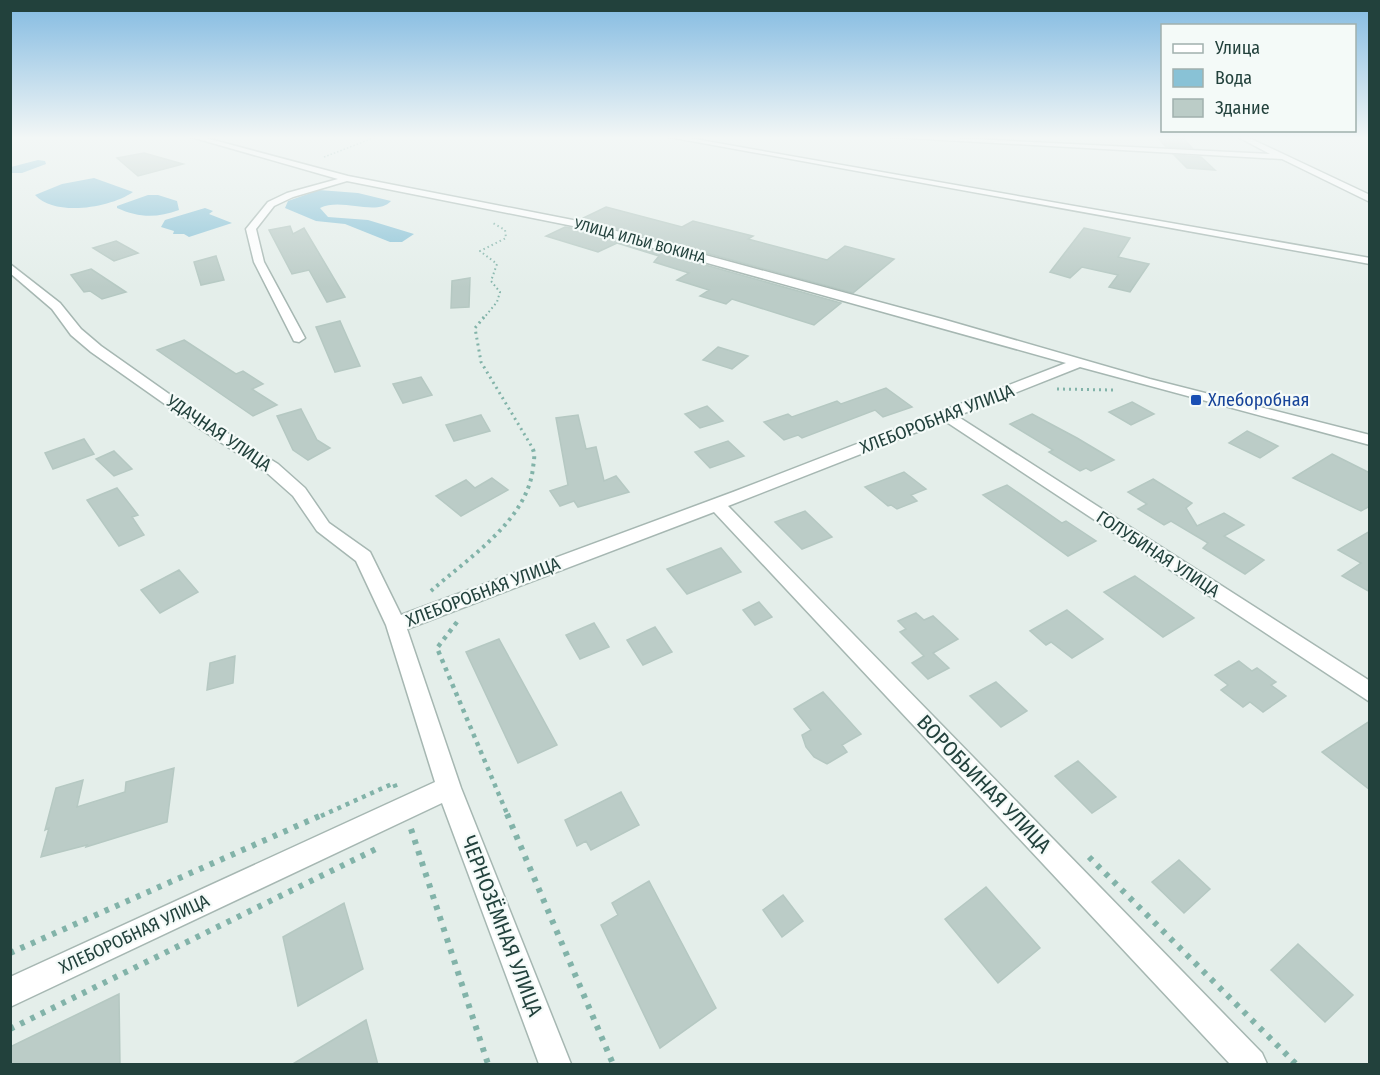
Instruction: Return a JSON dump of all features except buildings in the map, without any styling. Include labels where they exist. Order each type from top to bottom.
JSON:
[{"type":"street","points":[[299,338],[259,262],[251,230],[271,204],[300,191],[315,187]]},
{"type":"street","name":"УЛИЦА ИЛЬИ ВОКИНА","points":[[390,187],[579,224],[1082,362],[1146,382],[1370,440]]},
{"type":"street","points":[[958,187],[1370,261]]},
{"type":"street","points":[[1345,187],[1370,199]]},
{"type":"street","name":"УДАЧНАЯ УЛИЦА","points":[[10,267],[56,306],[76,332],[96,349],[201,423],[272,468],[300,492],[323,527],[363,557],[396,625]]},
{"type":"street","name":"ХЛЕБОРОБНАЯ УЛИЦА","points":[[10,992],[408,820],[449,788],[438,747],[408,669],[396,625],[1082,362]]},
{"type":"street","name":"ГОЛУБИНАЯ УЛИЦА","points":[[946,415],[1370,693]]},
{"type":"street","name":"ВОРОБЬИНАЯ УЛИЦА","points":[[716,504],[1251,1065]]},
{"type":"street","name":"ЧЕРНОЗЁМНАЯ УЛИЦА","points":[[449,788],[555,1065]]},
{"type":"path","points":[[427,594],[495,534],[521,504],[532,477],[535,452],[481,362],[475,328],[497,302],[500,292],[491,281],[497,264],[480,250],[506,238],[505,230],[482,216],[497,208]]},
{"type":"path","points":[[1049,389],[1109,389],[1142,396],[1146,382]]},
{"type":"path","points":[[463,613],[436,648],[613,1065]]},
{"type":"path","points":[[10,953],[394,783],[488,1065]]},
{"type":"path","points":[[401,837],[408,820]]},
{"type":"path","points":[[10,1029],[380,847]]},
{"type":"water","points":[[54,187],[120,187],[133,192],[111,202],[83,208],[56,206],[44,202],[35,195]]},
{"type":"water","points":[[319,190],[358,193],[391,201],[377,207],[329,205],[320,208],[328,217],[368,220],[414,234],[402,242],[390,242],[345,224],[316,221],[285,208],[288,201]]},
{"type":"water","points":[[148,195],[158,195],[177,201],[179,210],[148,216],[133,214],[117,208],[117,206]]},
{"type":"water","points":[[205,208],[213,211],[209,214],[232,223],[189,237],[184,234],[173,234],[174,231],[161,227],[165,220]]},
{"type":"place","name":"Хлеборобная","points":[[1196,400]]}]
